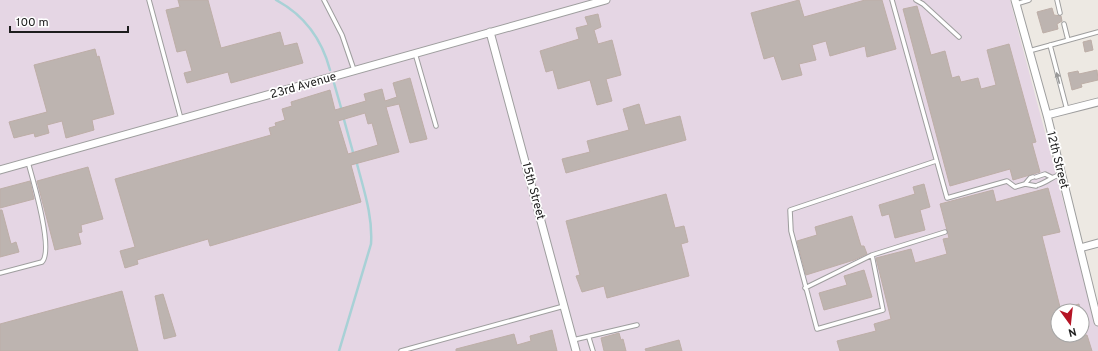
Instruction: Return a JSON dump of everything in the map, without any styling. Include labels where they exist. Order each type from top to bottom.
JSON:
[{"type":"street","name":"23rd Avenue","points":[[0,170],[606,0]]},
{"type":"street","name":"12th Street","points":[[1015,2],[1046,115],[1098,319]]},
{"type":"street","name":"15th Street","points":[[490,32],[576,351]]},
{"type":"street","points":[[1046,115],[1098,102]]},
{"type":"street","points":[[1080,248],[1098,243]]},
{"type":"lane","points":[[149,0],[181,120]]},
{"type":"lane","points":[[324,0],[342,35],[354,70]]},
{"type":"lane","points":[[892,0],[947,198],[1007,181],[1014,187],[1025,184],[1037,185],[1047,182],[1051,177],[1061,174]]},
{"type":"lane","points":[[916,0],[959,37]]},
{"type":"lane","points":[[1015,2],[1029,0]]},
{"type":"lane","points":[[1057,0],[1060,12]]},
{"type":"lane","points":[[1064,24],[1068,40]]},
{"type":"lane","points":[[1029,51],[1098,32]]},
{"type":"lane","points":[[1050,45],[1067,110]]},
{"type":"lane","points":[[415,53],[436,126]]},
{"type":"lane","points":[[872,255],[883,310],[817,328],[790,231],[790,210],[936,161]]},
{"type":"lane","points":[[0,273],[42,262],[47,255],[42,212],[28,162]]},
{"type":"lane","points":[[1025,184],[1030,178],[1045,174],[1051,177]]},
{"type":"lane","points":[[805,288],[872,255],[945,232]]},
{"type":"lane","points":[[401,351],[564,306]]},
{"type":"lane","points":[[573,340],[590,338],[637,325]]},
{"type":"lane","points":[[590,338],[593,351]]},
{"type":"shaded area","points":[[0,0],[1010,0],[1092,310],[1098,308],[1098,351],[0,351]]},
{"type":"building","points":[[178,0],[208,0],[221,48],[280,32],[284,46],[297,43],[303,63],[231,83],[228,72],[187,83],[184,73],[192,71],[186,50],[177,52],[166,10],[180,7]]},
{"type":"building","points":[[799,0],[804,17],[865,0],[882,0],[896,49],[867,57],[865,46],[830,56],[826,41],[812,45],[816,60],[799,64],[802,75],[782,80],[774,56],[764,59],[751,13]]},
{"type":"building","points":[[917,6],[931,55],[945,51],[952,78],[959,76],[961,82],[978,78],[981,89],[996,85],[987,50],[1009,44],[1036,142],[1032,143],[1040,172],[1013,180],[1010,169],[950,186],[903,9]]},
{"type":"building","points":[[1052,8],[1054,15],[1061,16],[1062,21],[1057,24],[1058,29],[1043,33],[1037,12]]},
{"type":"building","points":[[598,14],[601,27],[594,30],[598,44],[612,40],[621,75],[606,79],[612,101],[597,105],[590,80],[558,89],[553,70],[546,72],[540,51],[579,39],[576,28],[588,25],[585,17]]},
{"type":"building","points":[[1091,40],[1093,50],[1085,52],[1083,42]]},
{"type":"building","points":[[95,49],[97,57],[99,56],[114,114],[92,120],[94,130],[66,138],[62,121],[47,125],[49,133],[35,137],[34,133],[14,138],[9,122],[47,112],[34,65]]},
{"type":"building","points":[[1097,70],[1098,80],[1081,84],[1082,87],[1072,90],[1068,73],[1078,71],[1079,74]]},
{"type":"building","points":[[410,78],[427,139],[410,143],[399,104],[386,107],[399,152],[351,165],[361,202],[210,246],[208,239],[137,260],[138,264],[125,268],[120,251],[135,247],[115,179],[271,135],[269,128],[276,126],[275,123],[285,120],[282,109],[292,106],[291,102],[330,90],[335,110],[366,101],[364,94],[382,89],[385,101],[397,97],[393,83]],"holes":[[[365,113],[368,124],[372,123],[378,145],[348,154],[338,121]]]},
{"type":"building","points":[[639,104],[645,125],[680,116],[686,140],[566,173],[562,159],[590,152],[587,141],[629,130],[623,109]]},
{"type":"building","points":[[88,167],[103,219],[81,225],[82,232],[78,233],[81,244],[55,250],[37,181]]},
{"type":"building","points":[[30,181],[34,199],[0,208],[0,189]]},
{"type":"building","points":[[924,184],[930,207],[920,210],[925,230],[895,238],[889,214],[882,216],[879,205],[915,194],[913,187]]},
{"type":"building","points":[[1048,188],[1060,232],[1042,236],[1059,303],[1050,303],[1050,343],[1090,343],[1092,351],[840,351],[837,341],[876,331],[874,324],[891,319],[876,258],[911,249],[915,263],[947,254],[943,239],[949,238],[940,204],[993,190],[996,202]]},
{"type":"building","points":[[666,194],[675,228],[684,226],[688,242],[681,244],[689,276],[607,298],[604,286],[582,292],[576,276],[580,275],[566,221]]},
{"type":"building","points":[[0,210],[2,210],[11,244],[16,242],[19,252],[0,257]]},
{"type":"building","points":[[852,216],[861,246],[864,246],[867,254],[854,260],[806,275],[797,241],[817,235],[815,227]]},
{"type":"building","points":[[864,270],[872,297],[824,310],[819,293],[847,285],[844,276]]},
{"type":"building","points":[[122,291],[138,351],[0,351],[0,324]]},
{"type":"building","points":[[163,294],[176,336],[164,339],[155,296]]},
{"type":"building","points":[[552,330],[557,351],[456,351],[456,349],[514,334],[517,345],[531,341],[530,336]]},
{"type":"building","points":[[619,333],[621,340],[623,339],[626,351],[604,351],[601,338]]},
{"type":"building","points":[[679,340],[682,351],[646,351],[645,349]]},
{"type":"waterway","points":[[276,0],[295,13],[310,29],[327,59],[330,70]]},
{"type":"waterway","points":[[334,83],[342,111]]},
{"type":"waterway","points":[[343,116],[354,156]]},
{"type":"waterway","points":[[339,351],[371,244],[369,212],[356,160]]}]
